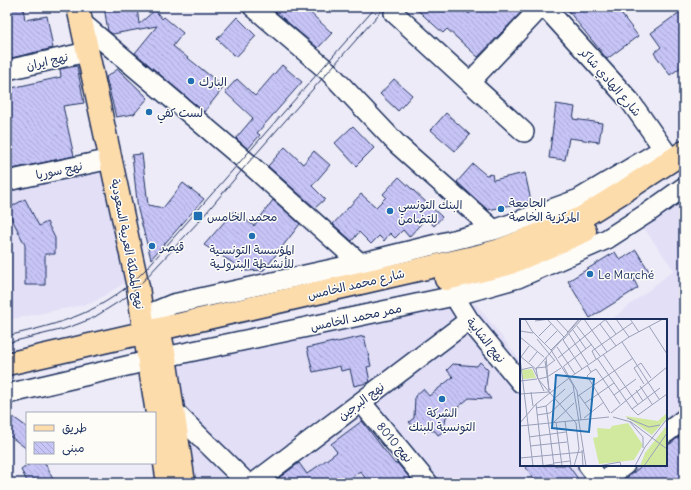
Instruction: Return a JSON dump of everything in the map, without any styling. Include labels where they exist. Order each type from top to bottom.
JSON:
[{"type":"main road","name":"نهج المملكة العربية السعودية","points":[[79,14],[138,287],[173,410],[184,483]]},
{"type":"main road","name":"شارع محمد الخامس","points":[[7,376],[152,340],[508,264],[587,230],[636,201],[679,166]]},
{"type":"main road","name":"شارع محمد الخامس","points":[[7,364],[152,340]]},
{"type":"main road","name":"نهج المملكة العربية السعودية","points":[[152,340],[168,483]]},
{"type":"street","points":[[253,7],[328,72],[397,144],[494,230]]},
{"type":"street","points":[[470,82],[541,7]]},
{"type":"street","name":"شارع الهادي شاكر","points":[[545,7],[630,101],[679,166]]},
{"type":"street","points":[[394,13],[524,132]]},
{"type":"street","points":[[79,14],[360,263]]},
{"type":"street","name":"نهج ايران","points":[[7,70],[87,52]]},
{"type":"street","name":"نهج سوريا","points":[[7,181],[111,158]]},
{"type":"street","name":"شارع محمد الخامس","points":[[152,340],[173,304],[360,263],[494,230],[679,166]]},
{"type":"street","name":"ممر محمد الخامس","points":[[7,394],[152,340],[454,296],[518,278],[607,239],[649,212],[679,166]]},
{"type":"street","name":"نهج الشابية","points":[[454,296],[469,320],[520,382]]},
{"type":"street","name":"نهج البرجين","points":[[254,483],[469,320]]},
{"type":"street","name":"نهج 8010","points":[[361,402],[428,483]]},
{"type":"street","points":[[173,410],[247,483]]},
{"type":"street","points":[[667,432],[684,419]]},
{"type":"street","points":[[589,466],[602,483],[623,466]]},
{"type":"shaded area","points":[[103,166],[126,282],[92,303],[7,320],[7,187]]},
{"type":"shaded area","points":[[684,196],[684,483],[194,483],[174,358],[334,325],[476,304],[520,360],[520,466],[667,466],[667,319],[612,319],[674,270],[643,227]]},
{"type":"building","points":[[7,7],[23,7],[25,20],[47,16],[53,48],[7,59]]},
{"type":"building","points":[[104,7],[137,7],[139,24],[155,10],[162,19],[164,17],[183,33],[173,46],[224,87],[204,112],[135,53],[157,26],[113,34],[108,31]]},
{"type":"building","points":[[270,7],[304,7],[332,33],[318,48]]},
{"type":"building","points":[[414,7],[461,7],[469,14],[476,7],[526,7],[478,57],[447,29],[443,33]]},
{"type":"building","points":[[565,7],[616,7],[638,36],[607,59]]},
{"type":"building","points":[[684,9],[684,65],[670,75],[654,53],[661,47],[651,33]]},
{"type":"building","points":[[237,17],[256,36],[236,57],[217,39]]},
{"type":"building","points":[[282,65],[302,82],[257,133],[260,135],[248,149],[236,138],[253,118],[225,92],[237,79],[255,96]]},
{"type":"building","points":[[77,66],[84,103],[63,106],[74,156],[7,170],[7,89],[61,77],[60,69]]},
{"type":"building","points":[[118,69],[148,98],[134,114],[116,117],[106,77]]},
{"type":"building","points":[[394,79],[412,95],[398,111],[380,94]]},
{"type":"building","points":[[556,104],[575,107],[573,119],[602,123],[599,142],[569,138],[565,160],[549,158]]},
{"type":"building","points":[[446,113],[470,135],[455,151],[431,130]]},
{"type":"building","points":[[353,126],[374,148],[356,166],[335,143]]},
{"type":"building","points":[[285,147],[303,164],[314,151],[330,165],[312,186],[325,199],[315,208],[268,166]]},
{"type":"building","points":[[142,154],[148,205],[163,208],[183,183],[204,199],[151,259],[138,210],[132,155]]},
{"type":"building","points":[[473,164],[486,175],[492,174],[493,180],[525,173],[531,201],[488,210],[457,182]]},
{"type":"building","name":"البنك التونسي للتضامن","points":[[399,177],[442,217],[434,226],[426,218],[409,237],[403,230],[395,238],[390,233],[384,241],[379,236],[371,244],[359,232],[352,241],[333,224],[361,194],[376,207],[386,197],[383,194]]},
{"type":"building","points":[[25,199],[39,226],[47,222],[55,238],[55,254],[45,254],[45,285],[25,285],[25,245],[7,209]]},
{"type":"building","name":"المؤسسة التونسـية للأنشـطة البترولـية","points":[[273,200],[300,224],[264,270],[246,271],[204,245],[234,211],[254,226]]},
{"type":"building","points":[[636,250],[649,271],[634,280],[638,288],[590,318],[568,281],[615,252],[620,260]]},
{"type":"building","points":[[364,336],[371,366],[367,367],[370,382],[354,386],[350,369],[341,371],[340,366],[313,372],[307,348]]},
{"type":"building","name":"الشركة التونسية للبنك","points":[[480,362],[488,370],[485,391],[491,399],[469,398],[446,417],[444,431],[438,435],[435,431],[415,429],[409,422],[414,418],[415,396],[423,389],[429,396],[453,377],[447,370],[453,364],[477,366]]},
{"type":"building","points":[[13,417],[26,426],[26,448],[7,434],[7,425]]},
{"type":"building","points":[[362,421],[395,464],[397,463],[414,483],[369,483],[360,471],[344,483],[272,483],[299,463],[307,474],[337,452],[331,444]]},
{"type":"building","points":[[684,433],[684,483],[620,483],[642,466],[667,466],[667,446]]},
{"type":"building","points":[[30,464],[46,464],[53,479],[47,483],[28,483],[21,470]]},
{"type":"building","points":[[525,466],[569,466],[581,483],[537,483]]},
{"type":"tram line","points":[[7,336],[47,326],[82,314],[99,306],[131,284],[146,269],[376,7]]},
{"type":"tram line","points":[[7,343],[64,329],[78,324],[93,318],[131,294],[201,219],[248,163],[385,7]]},
{"type":"place","name":"البارك","points":[[191,81]]},
{"type":"place","name":"لست كفي","points":[[149,112]]},
{"type":"place","name":"الجامعة المركزية الخاصة","points":[[501,209]]},
{"type":"place","name":"البنك التونسي للتضامن","points":[[390,211]]},
{"type":"place","name":"محمد الخامس","points":[[198,216]]},
{"type":"place","name":"المؤسسة التونسـية للأنشـطة البترولـية","points":[[252,236]]},
{"type":"place","name":"قيصر","points":[[152,246]]},
{"type":"place","name":"Le Marché","points":[[590,274]]},
{"type":"place","name":"الشركة التونسية للبنك","points":[[442,399]]}]
